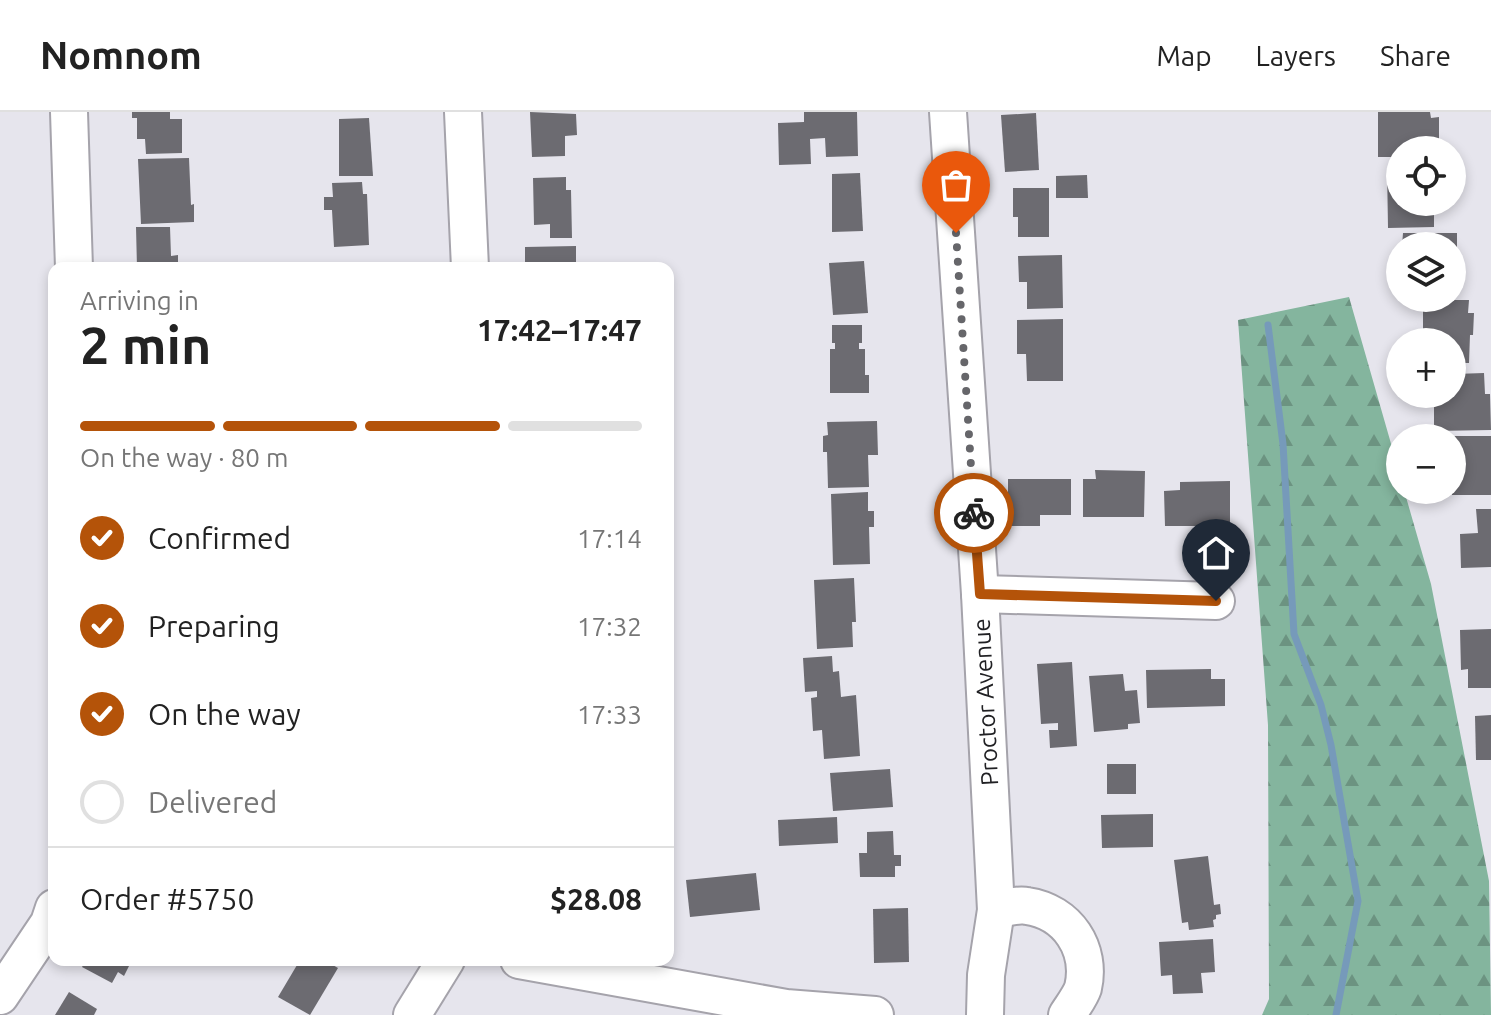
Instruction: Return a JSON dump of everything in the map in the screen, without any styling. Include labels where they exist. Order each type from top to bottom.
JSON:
[{"type":"street","points":[[69,112],[74,262]]},
{"type":"street","points":[[463,112],[470,262]]},
{"type":"street","name":"Proctor Avenue","points":[[948,112],[980,594],[996,910],[986,975],[985,1015]]},
{"type":"street","points":[[980,594],[1216,601]]},
{"type":"street","points":[[996,910],[1025,905],[1040,909],[1054,914],[1075,934],[1086,962],[1082,991],[1067,1015]]},
{"type":"street","points":[[0,996],[48,924]]},
{"type":"street","points":[[412,1015],[442,966]]},
{"type":"street","points":[[552,966],[786,1008],[875,1015]]},
{"type":"green space","points":[[1349,297],[1386,426],[1386,504],[1408,504],[1431,584],[1489,881],[1491,1015],[1262,1015],[1269,999],[1268,725],[1238,320]]},
{"type":"building","points":[[132,112],[170,112],[170,119],[182,119],[182,153],[146,154],[145,139],[137,139],[137,118],[132,118]]},
{"type":"building","points":[[530,112],[576,114],[577,135],[565,136],[565,156],[532,157]]},
{"type":"building","points":[[804,112],[857,112],[858,156],[826,157],[825,138],[810,139],[811,164],[779,165],[778,123],[804,122]]},
{"type":"building","points":[[1378,112],[1430,112],[1431,118],[1439,117],[1439,136],[1386,136],[1386,157],[1378,157]]},
{"type":"building","points":[[1036,113],[1039,170],[1005,172],[1001,115]]},
{"type":"building","points":[[369,118],[373,176],[339,176],[339,119]]},
{"type":"building","points":[[189,158],[194,222],[141,224],[138,159]]},
{"type":"building","points":[[860,173],[863,231],[832,232],[832,174]]},
{"type":"building","points":[[1087,175],[1088,198],[1056,198],[1056,176]]},
{"type":"building","points":[[566,177],[566,190],[571,190],[572,238],[550,238],[550,224],[534,225],[533,178]]},
{"type":"building","points":[[362,182],[363,194],[367,194],[369,245],[334,247],[332,210],[324,210],[324,197],[333,197],[332,183]]},
{"type":"building","points":[[1013,188],[1049,188],[1049,237],[1018,237],[1018,217],[1013,217]]},
{"type":"building","points":[[1388,216],[1434,216],[1434,227],[1388,228]]},
{"type":"building","points":[[136,227],[170,227],[171,256],[178,255],[178,262],[137,262]]},
{"type":"building","points":[[576,246],[576,262],[525,262],[525,247]]},
{"type":"building","points":[[1062,255],[1063,308],[1027,309],[1027,282],[1019,282],[1018,256]]},
{"type":"building","points":[[864,261],[868,313],[833,315],[829,263]]},
{"type":"building","points":[[1466,300],[1469,300],[1468,313],[1474,313],[1469,363],[1466,363],[1466,328],[1423,328],[1423,312],[1466,312]]},
{"type":"building","points":[[1063,319],[1063,381],[1027,381],[1026,354],[1017,354],[1017,320]]},
{"type":"building","points":[[832,325],[862,325],[859,349],[865,349],[869,393],[830,393],[830,349],[835,349]]},
{"type":"building","points":[[1484,373],[1485,394],[1490,394],[1491,430],[1466,430],[1466,424],[1434,424],[1434,408],[1466,408],[1466,374]]},
{"type":"building","points":[[877,421],[878,455],[868,455],[869,487],[828,488],[827,452],[823,452],[823,436],[828,435],[827,422]]},
{"type":"building","points":[[1466,436],[1491,436],[1491,495],[1466,495]]},
{"type":"building","points":[[1095,470],[1145,471],[1144,517],[1083,517],[1083,479],[1096,479]]},
{"type":"building","points":[[1008,479],[1071,479],[1071,515],[1040,515],[1040,526],[1008,526]]},
{"type":"building","points":[[1230,481],[1230,526],[1165,526],[1164,491],[1180,490],[1180,482]]},
{"type":"building","points":[[868,492],[868,511],[874,511],[874,527],[869,527],[870,564],[833,565],[831,494]]},
{"type":"building","points":[[1476,509],[1491,509],[1491,567],[1461,568],[1460,534],[1478,533]]},
{"type":"building","points":[[854,578],[856,622],[852,622],[853,647],[817,649],[814,580]]},
{"type":"building","points":[[1491,629],[1491,688],[1468,688],[1468,669],[1461,670],[1460,630]]},
{"type":"building","points":[[832,656],[833,672],[839,671],[841,697],[856,695],[860,756],[824,759],[822,730],[813,731],[811,698],[817,697],[817,691],[805,692],[803,658]]},
{"type":"building","points":[[1072,662],[1077,746],[1050,748],[1049,730],[1058,730],[1058,723],[1041,724],[1037,664]]},
{"type":"building","points":[[1211,669],[1211,679],[1225,679],[1225,706],[1147,708],[1146,670]]},
{"type":"building","points":[[1123,674],[1125,691],[1137,690],[1140,723],[1128,724],[1128,729],[1094,732],[1089,676]]},
{"type":"building","points":[[1491,715],[1491,760],[1476,760],[1475,716]]},
{"type":"building","points":[[1107,764],[1136,764],[1136,794],[1107,794]]},
{"type":"building","points":[[890,769],[893,807],[833,811],[830,773]]},
{"type":"building","points":[[1153,814],[1153,847],[1102,848],[1101,815]]},
{"type":"building","points":[[837,817],[838,843],[779,846],[778,820]]},
{"type":"building","points":[[893,831],[894,855],[901,855],[901,866],[895,866],[895,877],[860,877],[859,853],[867,853],[867,832]]},
{"type":"building","points":[[1208,856],[1214,905],[1220,904],[1221,914],[1213,920],[1214,927],[1189,930],[1188,922],[1182,923],[1174,860]]},
{"type":"building","points":[[756,873],[760,910],[690,917],[686,880]]},
{"type":"building","points":[[908,908],[909,962],[874,963],[873,909]]},
{"type":"building","points":[[1213,939],[1215,972],[1201,973],[1203,993],[1173,994],[1172,975],[1161,976],[1159,942]]},
{"type":"building","points":[[129,966],[124,976],[118,972],[112,983],[82,967]]},
{"type":"building","points":[[296,966],[338,968],[310,1015],[278,997]]},
{"type":"building","points":[[69,992],[97,1009],[94,1015],[55,1015]]},
{"type":"waterway","points":[[1268,325],[1283,444],[1294,634],[1321,705],[1331,745],[1358,901],[1336,1015]]},
{"type":"way so far","points":[[956,233],[974,513]]},
{"type":"route","points":[[974,513],[980,594],[1216,601]]}]
